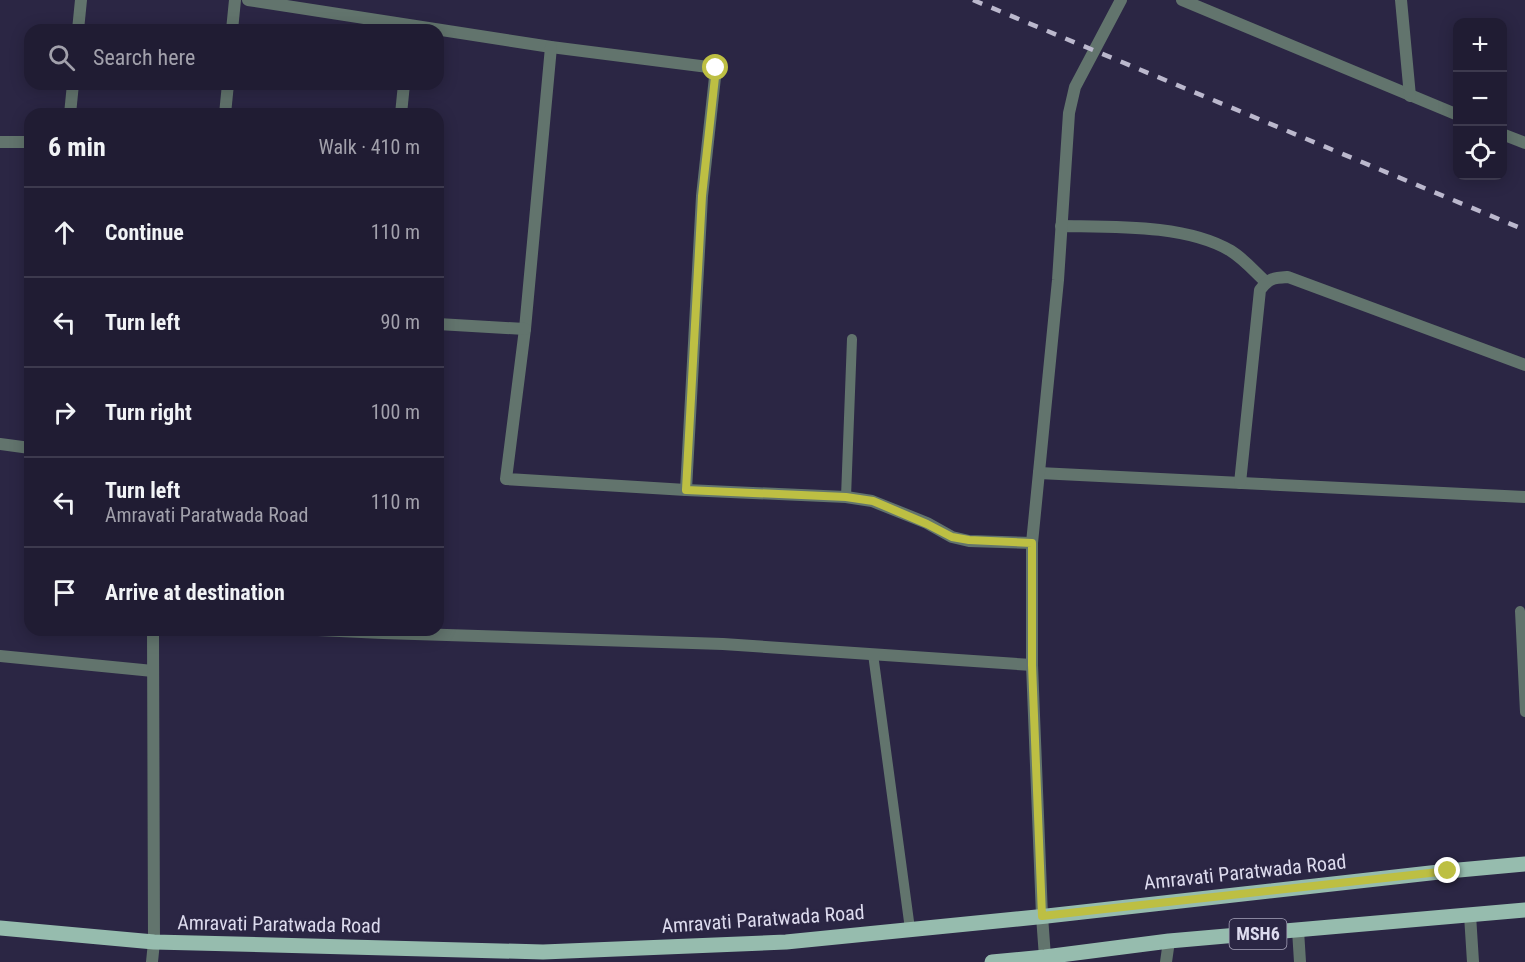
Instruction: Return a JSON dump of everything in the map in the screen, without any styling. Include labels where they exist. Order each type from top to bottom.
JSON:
[{"type":"main road","name":"Amravati Paratwada Road","points":[[0,928],[154,942],[543,952],[786,942],[1525,864]]},
{"type":"main road","name":"MSH6","points":[[992,962],[1169,941],[1525,910]]},
{"type":"street","points":[[79,24],[81,0]]},
{"type":"street","points":[[233,24],[235,0]]},
{"type":"street","points":[[248,0],[390,24]]},
{"type":"street","points":[[1045,957],[1032,665],[1032,543],[1058,280],[1068,113],[1075,87],[1121,0]]},
{"type":"street","points":[[1182,0],[1453,113]]},
{"type":"street","points":[[1401,0],[1410,96]]},
{"type":"street","points":[[444,32],[716,68],[702,196],[686,490]]},
{"type":"street","points":[[552,47],[525,329],[506,479],[846,497],[873,501],[952,537],[1032,543]]},
{"type":"street","points":[[71,108],[72,90]]},
{"type":"street","points":[[226,108],[227,90]]},
{"type":"street","points":[[402,108],[403,90]]},
{"type":"street","points":[[1507,136],[1525,143]]},
{"type":"street","points":[[0,141],[24,142]]},
{"type":"street","points":[[1061,226],[1134,228],[1179,234],[1212,242],[1233,252],[1266,282]]},
{"type":"street","points":[[1240,483],[1260,290],[1266,282],[1275,278],[1288,277],[1525,365]]},
{"type":"street","points":[[444,324],[525,329]]},
{"type":"street","points":[[0,444],[24,447]]},
{"type":"street","points":[[1039,473],[1525,497]]},
{"type":"street","points":[[444,635],[723,644],[1032,665]]},
{"type":"street","points":[[152,962],[154,942],[153,636]]},
{"type":"street","points":[[0,656],[153,671]]},
{"type":"street","points":[[1470,915],[1473,962]]},
{"type":"street","points":[[1298,930],[1300,962]]},
{"type":"street","points":[[1166,962],[1169,941]]},
{"type":"lane","points":[[846,497],[852,339]]},
{"type":"lane","points":[[1520,611],[1525,712]]},
{"type":"lane","points":[[873,654],[910,930]]},
{"type":"railway","points":[[973,0],[1525,230]]},
{"type":"route","points":[[716,68],[702,196],[686,490],[846,497],[873,501],[952,537],[1032,543],[1032,665],[1042,916],[1448,871]]}]
